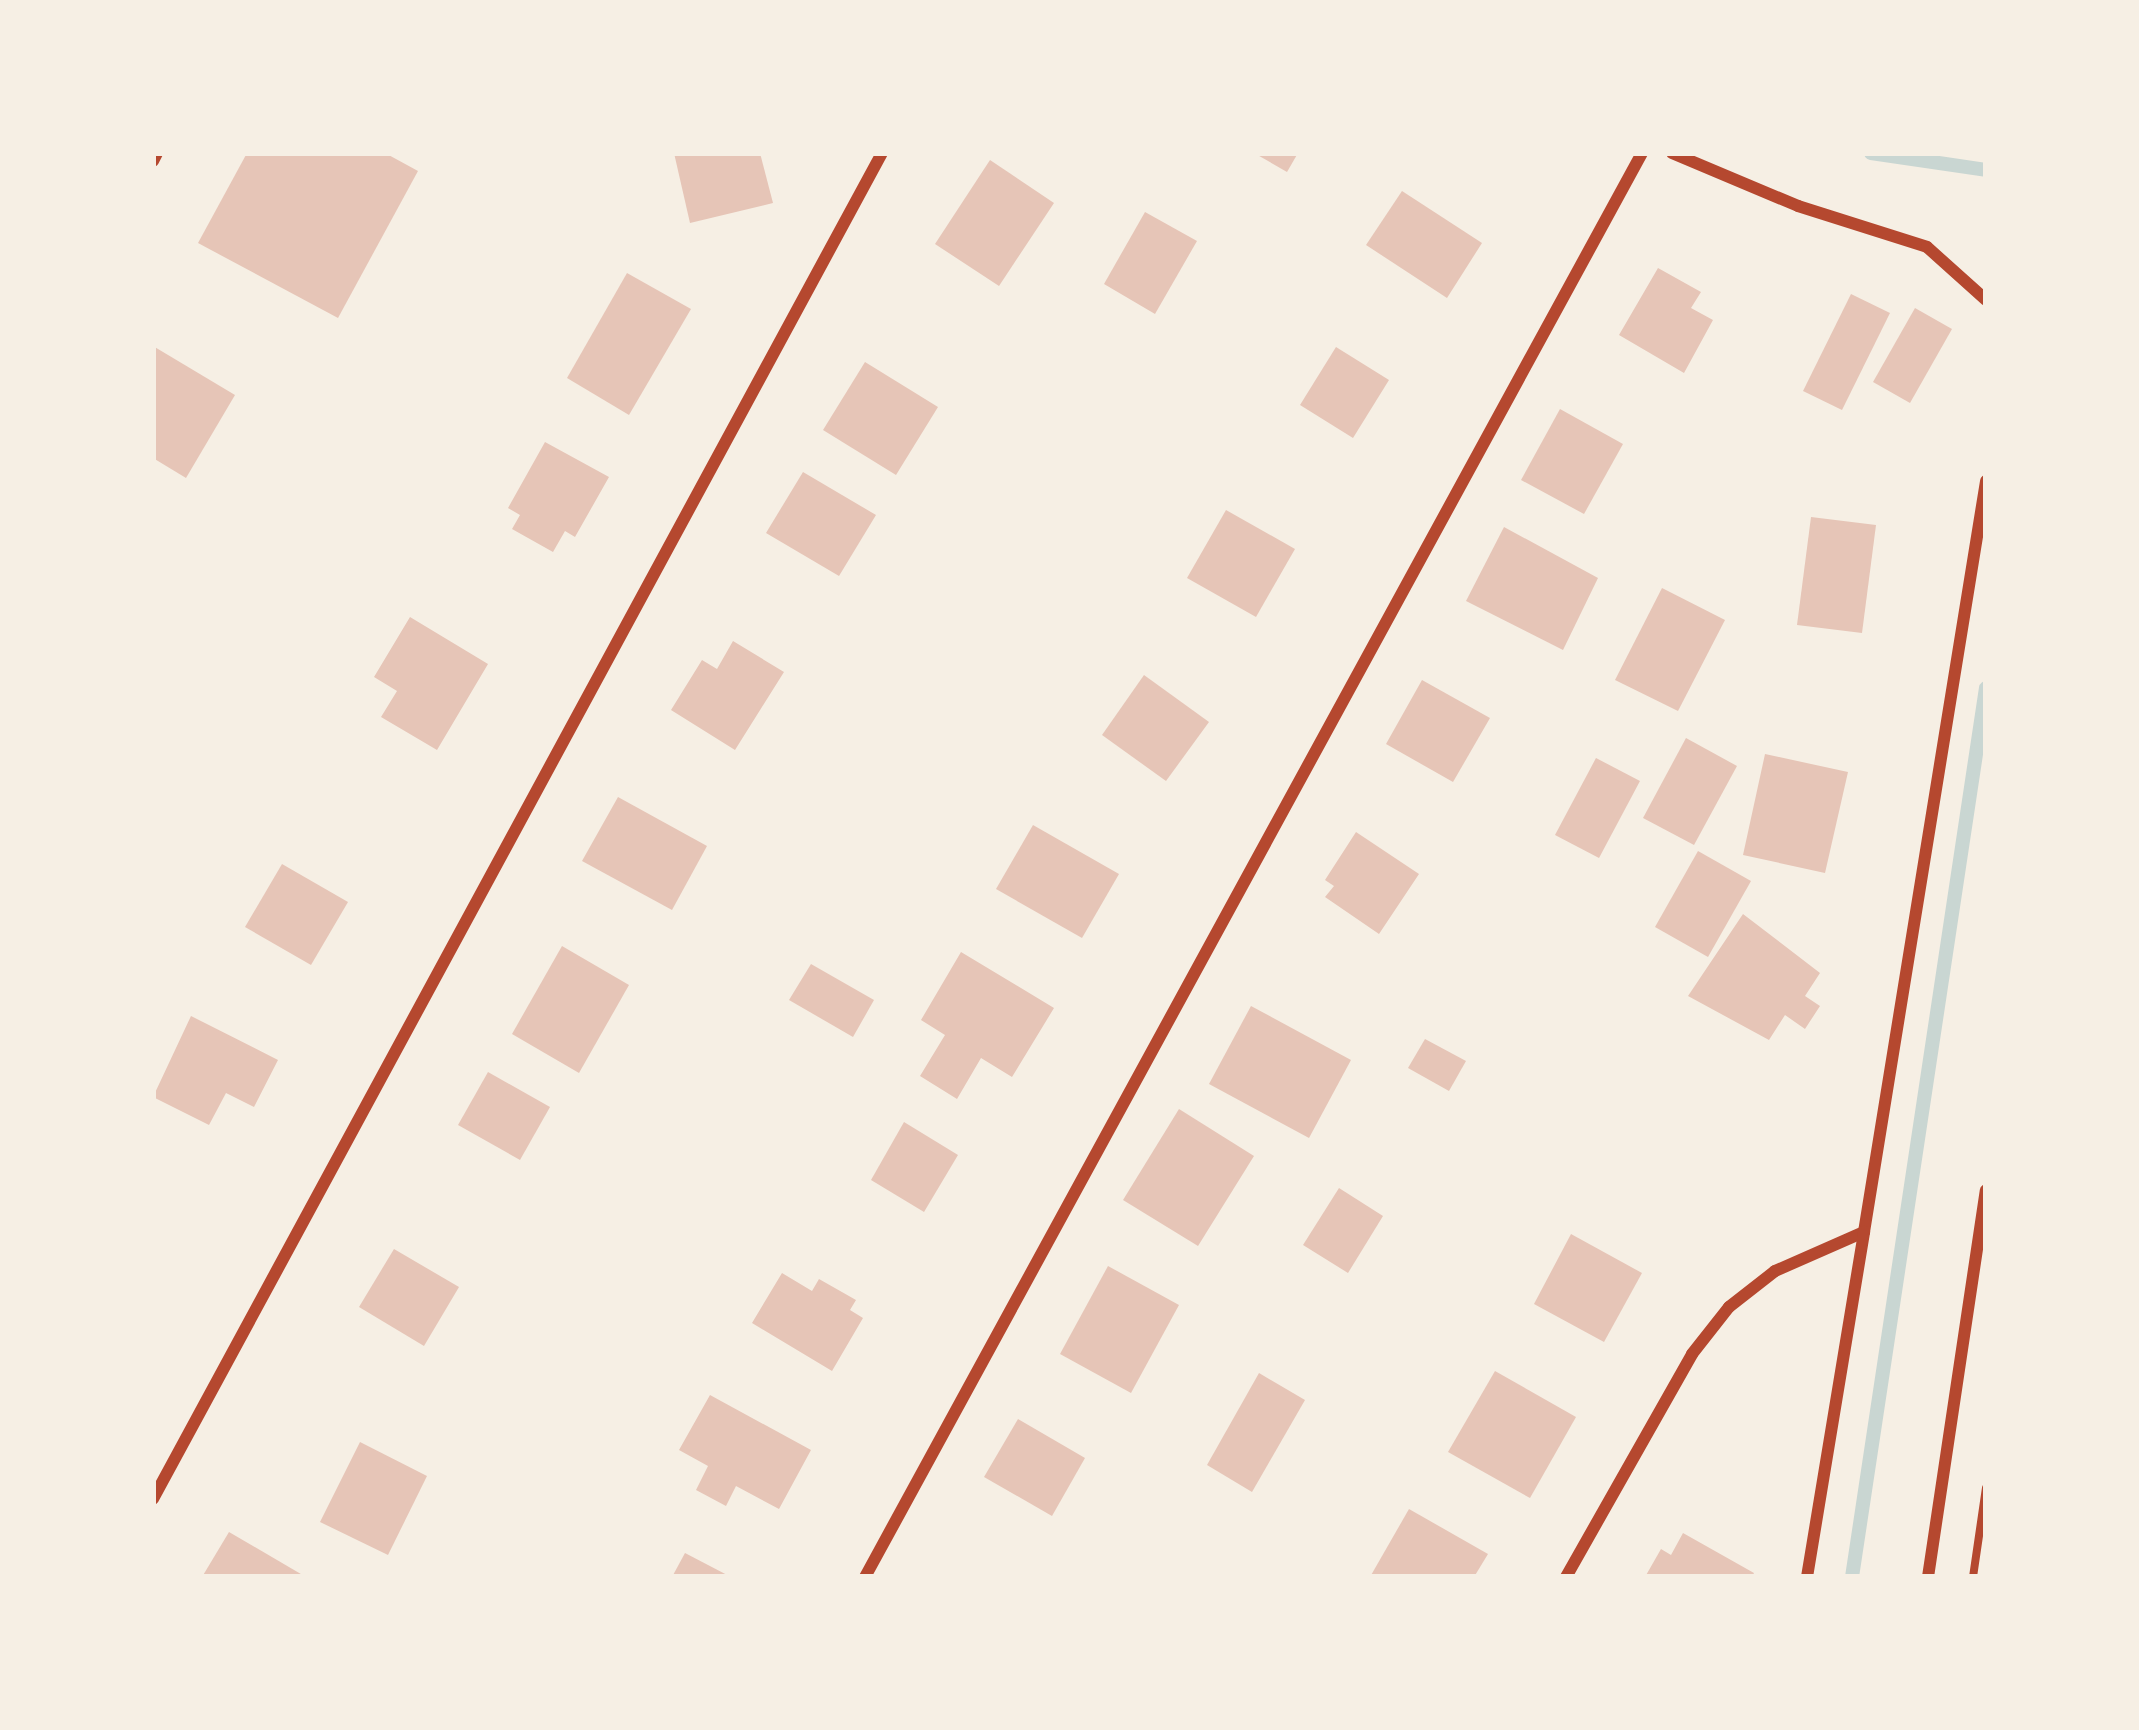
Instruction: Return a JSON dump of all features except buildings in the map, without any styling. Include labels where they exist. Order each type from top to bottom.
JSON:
[{"type":"street","points":[[153,161],[158,153]]},
{"type":"street","points":[[153,1499],[882,153]]},
{"type":"street","points":[[866,1577],[1642,153]]},
{"type":"street","points":[[1672,153],[1798,206],[1928,247],[1986,300]]},
{"type":"street","points":[[1808,1577],[1986,481]]},
{"type":"street","points":[[1928,1577],[1986,1190]]},
{"type":"street","points":[[1566,1577],[1668,1393],[1729,1307],[1775,1271],[1864,1232]]},
{"type":"path","points":[[1973,1577],[1986,1487]]},
{"type":"waterway","points":[[1871,153],[1986,170]]},
{"type":"waterway","points":[[1852,1577],[1986,688]]}]
